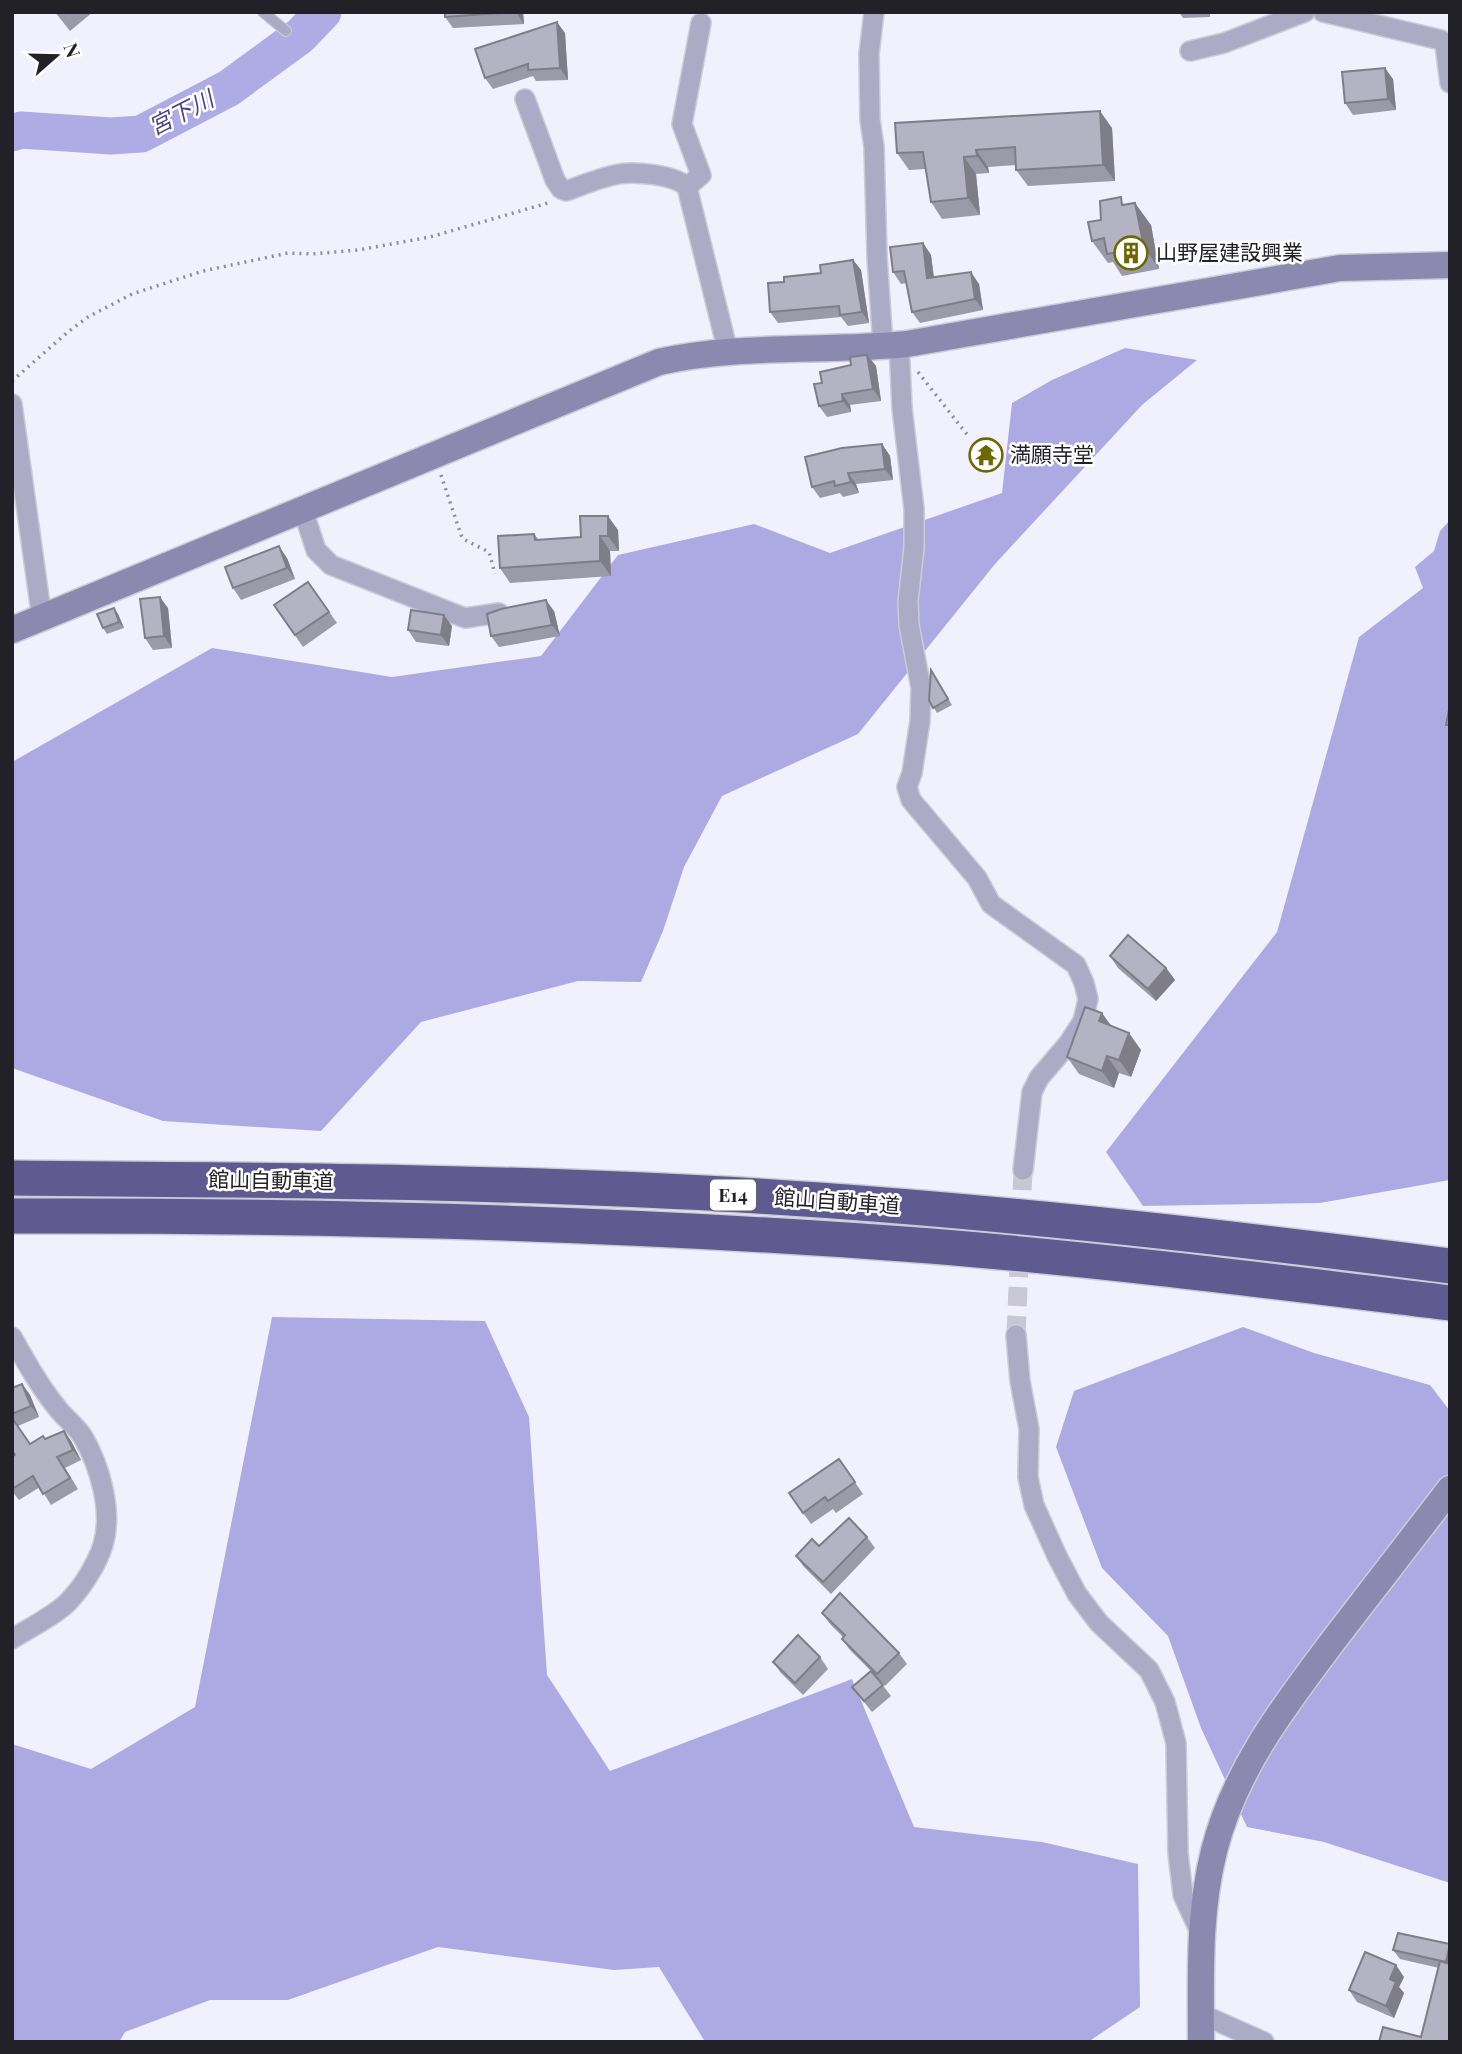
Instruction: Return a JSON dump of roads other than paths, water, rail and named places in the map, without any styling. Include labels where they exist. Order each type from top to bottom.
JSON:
[{"type":"highway","name":"館山自動車道","points":[[12,1178],[512,1185],[758,1196],[1229,1237],[1450,1266]]},
{"type":"highway","name":"館山自動車道","points":[[12,1216],[345,1219],[648,1229],[931,1246],[1143,1265],[1450,1303]]},
{"type":"street","points":[[874,12],[869,54],[877,256],[894,353],[914,509],[914,548],[908,601],[909,625],[921,688],[920,721],[912,773],[907,787],[918,811],[963,860],[977,878],[991,904],[1076,965],[1088,999],[1083,1021],[1068,1044],[1039,1078],[1032,1092],[1023,1170]]},
{"type":"street","points":[[1190,51],[1224,43],[1305,12]]},
{"type":"street","points":[[1323,12],[1441,40],[1445,46],[1450,83]]},
{"type":"street","points":[[687,187],[701,175],[682,124],[701,23]]},
{"type":"street","points":[[526,99],[555,180],[561,189],[566,191],[625,173],[667,176],[683,182],[687,187],[728,352]]},
{"type":"street","points":[[12,630],[659,362],[689,355],[728,352],[894,353],[1340,268],[1450,265]]},
{"type":"street","points":[[12,404],[42,619]]},
{"type":"street","points":[[303,510],[316,550],[331,565],[465,618],[499,613]]},
{"type":"street","points":[[1016,1335],[1020,1381],[1029,1429],[1028,1477],[1034,1505],[1056,1556],[1077,1594],[1099,1623],[1149,1670],[1165,1702],[1176,1743],[1178,1853],[1183,1895],[1200,1932]]},
{"type":"street","points":[[12,1337],[35,1377],[58,1409],[82,1434],[94,1459],[103,1491],[106,1521],[103,1544],[94,1565],[69,1602],[12,1639]]},
{"type":"street","points":[[1201,2042],[1200,1932],[1213,1853],[1223,1819],[1258,1745],[1290,1698],[1450,1489]]},
{"type":"street","points":[[1201,2014],[1264,2042]]},
{"type":"lane","points":[[263,12],[286,31]]},
{"type":"waterway","name":"宮下川","points":[[12,133],[21,130],[111,136],[141,134],[229,88],[300,36],[323,12]]},
{"type":"tunnel","points":[[1016,1335],[1023,1170]]},
{"type":"place","name":"山野屋建設興業","points":[[1131,253]]},
{"type":"place","name":"満願寺堂","points":[[986,455]]}]
